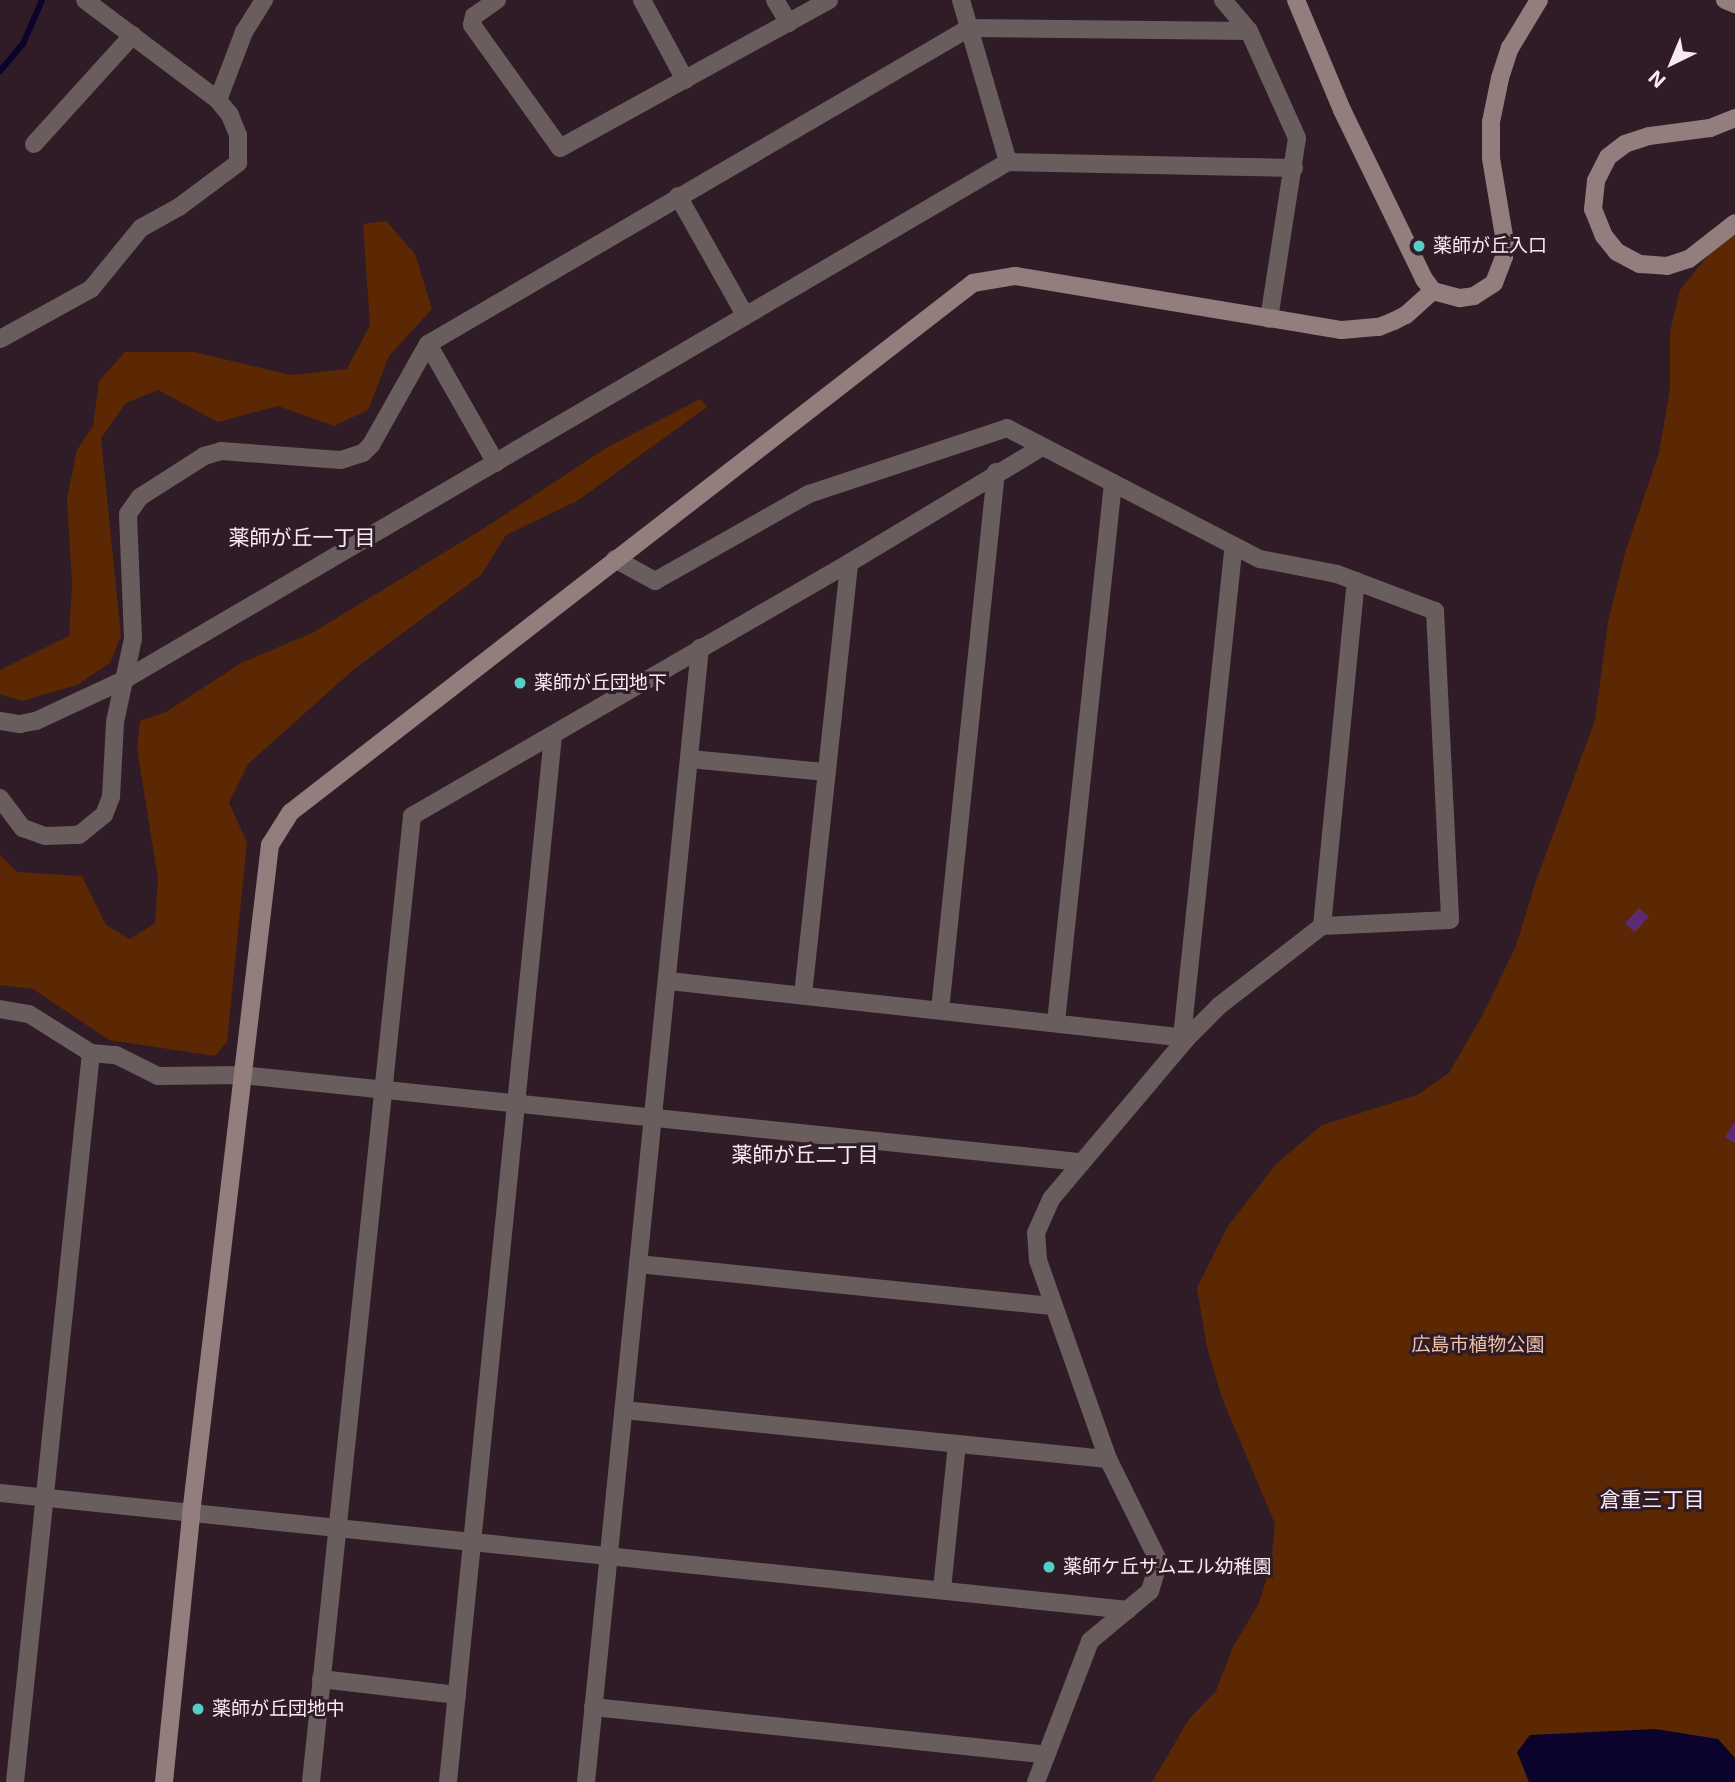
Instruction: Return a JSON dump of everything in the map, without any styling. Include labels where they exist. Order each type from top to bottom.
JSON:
[{"type":"street","points":[[219,100],[244,32],[264,0]]},
{"type":"street","points":[[497,0],[474,16],[472,25],[560,148],[829,0]]},
{"type":"street","points":[[642,0],[685,80]]},
{"type":"street","points":[[775,0],[789,23]]},
{"type":"street","points":[[961,0],[1008,162]]},
{"type":"street","points":[[1223,0],[1249,32],[1297,138],[1269,319]]},
{"type":"street","points":[[1296,0],[1342,110],[1424,279],[1433,291],[1447,296],[1474,296],[1494,283],[1500,271],[1505,242],[1491,158],[1491,122],[1500,78],[1510,48],[1539,0]]},
{"type":"street","points":[[1725,0],[1735,4]]},
{"type":"street","points":[[0,339],[91,289],[141,228],[179,207],[238,163],[238,135],[230,115],[219,100],[89,1]]},
{"type":"street","points":[[0,798],[23,828],[45,836],[79,835],[98,823],[111,797],[115,722],[133,639],[126,523],[132,505],[212,452],[341,460],[363,453],[371,445],[428,344],[969,28],[1249,32]]},
{"type":"street","points":[[34,144],[133,35]]},
{"type":"street","points":[[1735,118],[1710,128],[1649,136],[1625,144],[1608,157],[1596,181],[1593,209],[1604,236],[1617,252],[1640,264],[1667,266],[1689,259],[1735,222]]},
{"type":"street","points":[[0,721],[20,724],[36,721],[124,680],[1008,162],[1294,168]]},
{"type":"street","points":[[678,196],[745,315]]},
{"type":"street","points":[[164,1782],[191,1514],[270,845],[290,812],[973,282],[1015,276],[1342,330],[1379,327],[1406,315],[1433,291]]},
{"type":"street","points":[[428,344],[496,463]]},
{"type":"street","points":[[615,559],[655,581],[809,494],[1007,428],[1234,546],[1280,565],[1337,574],[1435,611],[1450,920],[1322,926],[1219,1006],[1185,1038],[1044,1209],[1036,1233],[1038,1260],[1108,1460],[1159,1562],[1150,1591],[1090,1641],[1036,1782]]},
{"type":"street","points":[[310,1782],[412,816],[554,736],[1042,447]]},
{"type":"street","points":[[940,1010],[996,472]]},
{"type":"street","points":[[1056,1022],[1113,483]]},
{"type":"street","points":[[1185,1038],[1234,546]]},
{"type":"street","points":[[803,995],[849,563]]},
{"type":"street","points":[[1322,926],[1356,582]]},
{"type":"street","points":[[586,1782],[700,648]]},
{"type":"street","points":[[448,1782],[554,736]]},
{"type":"street","points":[[690,759],[827,772]]},
{"type":"street","points":[[668,981],[1185,1038]]},
{"type":"street","points":[[0,1009],[29,1014],[90,1053],[116,1055],[158,1076],[242,1075],[1080,1163]]},
{"type":"street","points":[[15,1782],[90,1053]]},
{"type":"street","points":[[638,1265],[1053,1306]]},
{"type":"street","points":[[624,1410],[1108,1460]]},
{"type":"street","points":[[942,1589],[957,1445]]},
{"type":"street","points":[[0,1493],[1128,1609]]},
{"type":"street","points":[[321,1679],[457,1695]]},
{"type":"street","points":[[593,1707],[1046,1755]]},
{"type":"green space","points":[[386,221],[415,254],[432,309],[389,356],[368,410],[334,426],[278,406],[218,422],[158,390],[126,403],[101,438],[121,636],[110,663],[77,685],[22,701],[0,694],[0,670],[69,636],[72,583],[67,498],[77,450],[93,426],[99,381],[125,352],[194,352],[291,375],[347,369],[370,325],[363,224]]},
{"type":"green space","name":"広島市植物公園","points":[[1735,232],[1735,1782],[1152,1782],[1189,1719],[1216,1691],[1233,1647],[1259,1603],[1271,1564],[1275,1524],[1222,1398],[1207,1347],[1197,1288],[1228,1226],[1275,1165],[1322,1125],[1417,1095],[1449,1073],[1482,1016],[1516,946],[1535,884],[1595,720],[1608,622],[1625,553],[1659,453],[1670,389],[1670,332],[1680,290],[1710,253]]},
{"type":"green space","points":[[700,399],[707,407],[577,501],[506,535],[481,575],[353,670],[248,764],[229,803],[247,842],[227,1042],[215,1056],[109,1040],[33,989],[0,985],[0,855],[17,872],[82,876],[106,925],[130,939],[155,923],[158,879],[137,748],[140,721],[166,712],[241,663],[312,633],[486,527],[606,448]]},
{"type":"shaded area","points":[[1655,1729],[1718,1739],[1735,1758],[1735,1782],[1529,1782],[1517,1752],[1530,1735]]},
{"type":"building","points":[[1639,908],[1649,917],[1635,932],[1625,924]]},
{"type":"building","points":[[1735,1121],[1735,1143],[1725,1137]]},
{"type":"waterway","points":[[0,71],[23,44],[42,0]]},
{"type":"place","name":"薬師が丘入口","points":[[1419,246]]},
{"type":"place","name":"薬師が丘団地下","points":[[520,683]]},
{"type":"place","name":"薬師ケ丘サムエル幼稚園","points":[[1049,1567]]},
{"type":"place","name":"薬師が丘団地中","points":[[198,1709]]},
{"type":"district","name":"薬師が丘一丁目","points":[[302,538]]},
{"type":"district","name":"薬師が丘二丁目","points":[[805,1155]]},
{"type":"district","name":"倉重三丁目","points":[[1652,1500]]}]
